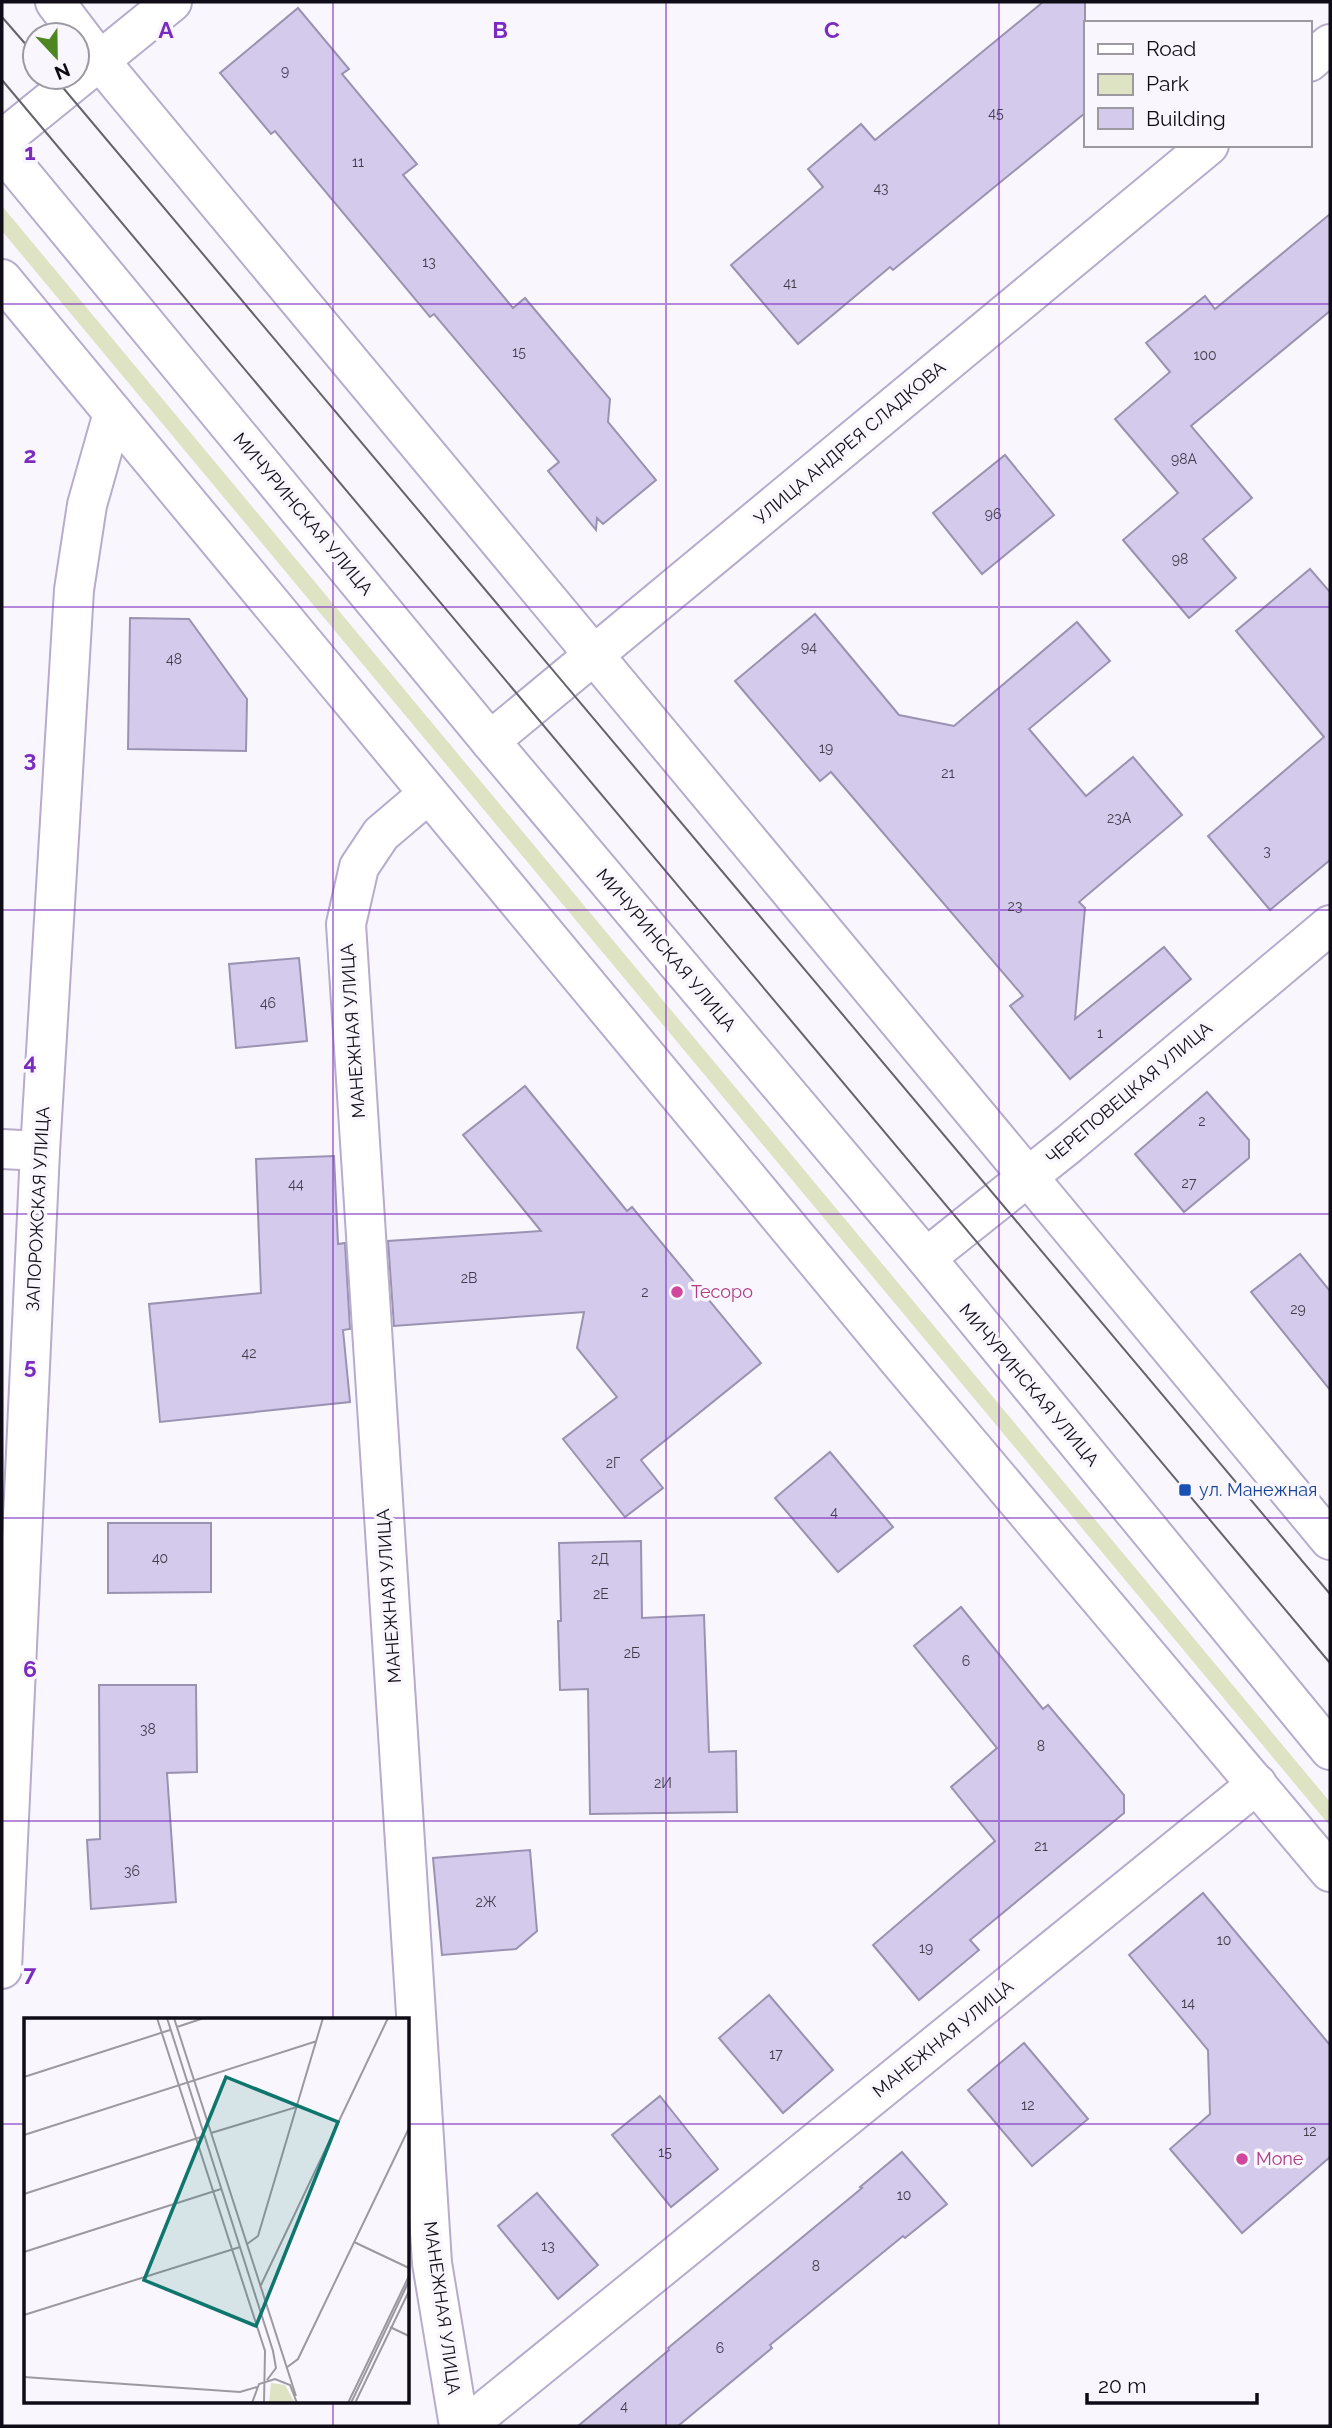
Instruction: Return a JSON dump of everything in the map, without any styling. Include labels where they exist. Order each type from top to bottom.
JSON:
[{"type":"street","points":[[55,2],[99,60],[1330,1540]]},
{"type":"street","points":[[2,140],[172,2]]},
{"type":"street","points":[[1311,60],[1330,44]]},
{"type":"street","name":"УЛИЦА АНДРЕЯ СЛАДКОВА","points":[[490,741],[1207,147]]},
{"type":"street","name":"МИЧУРИНСКАЯ УЛИЦА","points":[[2,150],[490,741],[1324,1730]]},
{"type":"street","points":[[2,279],[879,1336],[1330,1872]]},
{"type":"street","name":"ЗАПОРОЖСКАЯ УЛИЦА","points":[[2,1969],[40,1151],[74,590],[87,505],[113,413]]},
{"type":"street","name":"МАНЕЖНАЯ УЛИЦА","points":[[428,794],[381,834],[359,867],[346,924],[432,2263],[459,2426]]},
{"type":"street","name":"ЧЕРЕПОВЕЦКАЯ УЛИЦА","points":[[926,1258],[1330,925]]},
{"type":"street","points":[[2,1149],[40,1151]]},
{"type":"street","name":"МАНЕЖНАЯ УЛИЦА","points":[[466,2426],[1257,1784]]},
{"type":"green space","points":[[2,206],[1330,1802],[1330,1826],[2,231]]},
{"type":"building","points":[[1043,2],[1085,2],[1084,114],[893,270],[890,267],[798,344],[731,265],[823,187],[808,169],[861,124],[875,140]]},
{"type":"building","points":[[298,8],[349,69],[342,74],[417,164],[403,175],[513,308],[525,298],[610,399],[608,422],[656,480],[603,524],[597,518],[596,530],[548,471],[559,462],[434,314],[430,317],[275,131],[271,134],[220,73]]},
{"type":"building","points":[[1330,214],[1330,311],[1191,426],[1252,498],[1203,539],[1236,578],[1189,618],[1123,540],[1178,493],[1115,419],[1170,372],[1146,343],[1205,296],[1215,309]]},
{"type":"building","points":[[1005,455],[1054,515],[982,574],[933,513]]},
{"type":"building","points":[[1310,569],[1330,592],[1330,860],[1270,910],[1208,836],[1324,737],[1236,631]]},
{"type":"building","points":[[815,614],[899,715],[954,726],[1077,622],[1110,661],[1029,729],[1086,796],[1133,757],[1182,815],[1079,902],[1085,908],[1075,1019],[1164,947],[1191,979],[1070,1079],[1010,1006],[1023,996],[831,772],[820,781],[735,681]]},
{"type":"building","points":[[130,618],[189,619],[247,699],[246,751],[128,749]]},
{"type":"building","points":[[299,958],[307,1041],[236,1048],[229,964]]},
{"type":"building","points":[[525,1086],[627,1211],[632,1207],[761,1363],[641,1460],[663,1488],[625,1517],[563,1439],[617,1397],[577,1348],[584,1312],[394,1326],[388,1241],[541,1231],[463,1135]]},
{"type":"building","points":[[1207,1092],[1249,1140],[1249,1158],[1184,1212],[1135,1154]]},
{"type":"building","points":[[334,1156],[338,1244],[345,1243],[350,1329],[343,1330],[350,1402],[160,1422],[149,1304],[261,1293],[256,1159]]},
{"type":"building","points":[[1300,1254],[1330,1291],[1330,1390],[1251,1292]]},
{"type":"building","points":[[830,1452],[893,1527],[838,1572],[775,1498]]},
{"type":"building","points":[[108,1523],[211,1523],[211,1592],[108,1593]]},
{"type":"building","points":[[641,1541],[642,1618],[704,1615],[709,1752],[736,1751],[737,1812],[590,1814],[588,1689],[560,1690],[559,1543]]},
{"type":"building","points":[[961,1607],[1043,1709],[1048,1705],[1124,1795],[1124,1813],[970,1940],[979,1950],[919,2000],[873,1945],[995,1841],[951,1787],[997,1748],[914,1646]]},
{"type":"building","points":[[99,1685],[196,1685],[197,1772],[167,1773],[176,1902],[91,1909],[87,1840],[100,1839]]},
{"type":"building","points":[[530,1850],[537,1931],[516,1949],[442,1955],[433,1858]]},
{"type":"building","points":[[1203,1893],[1330,2045],[1330,2157],[1242,2233],[1170,2149],[1210,2114],[1208,2050],[1129,1955]]},
{"type":"building","points":[[769,1995],[833,2070],[783,2113],[719,2038]]},
{"type":"building","points":[[1024,2043],[1088,2119],[1032,2166],[968,2090]]},
{"type":"building","points":[[660,2096],[718,2169],[671,2207],[612,2135]]},
{"type":"building","points":[[902,2152],[947,2204],[905,2238],[903,2236],[770,2345],[772,2348],[678,2426],[578,2426],[862,2188],[860,2187]]},
{"type":"building","points":[[537,2193],[598,2265],[558,2299],[498,2226]]},
{"type":"tram line","points":[[2,17],[21,39]]},
{"type":"tram line","points":[[2,80],[1330,1663]]},
{"type":"tram line","points":[[66,91],[1330,1594]]},
{"type":"place","name":"Тесоро","points":[[677,1292]]},
{"type":"place","name":"ул. Манежная","points":[[1185,1490]]},
{"type":"place","name":"Mone","points":[[1242,2159]]}]
